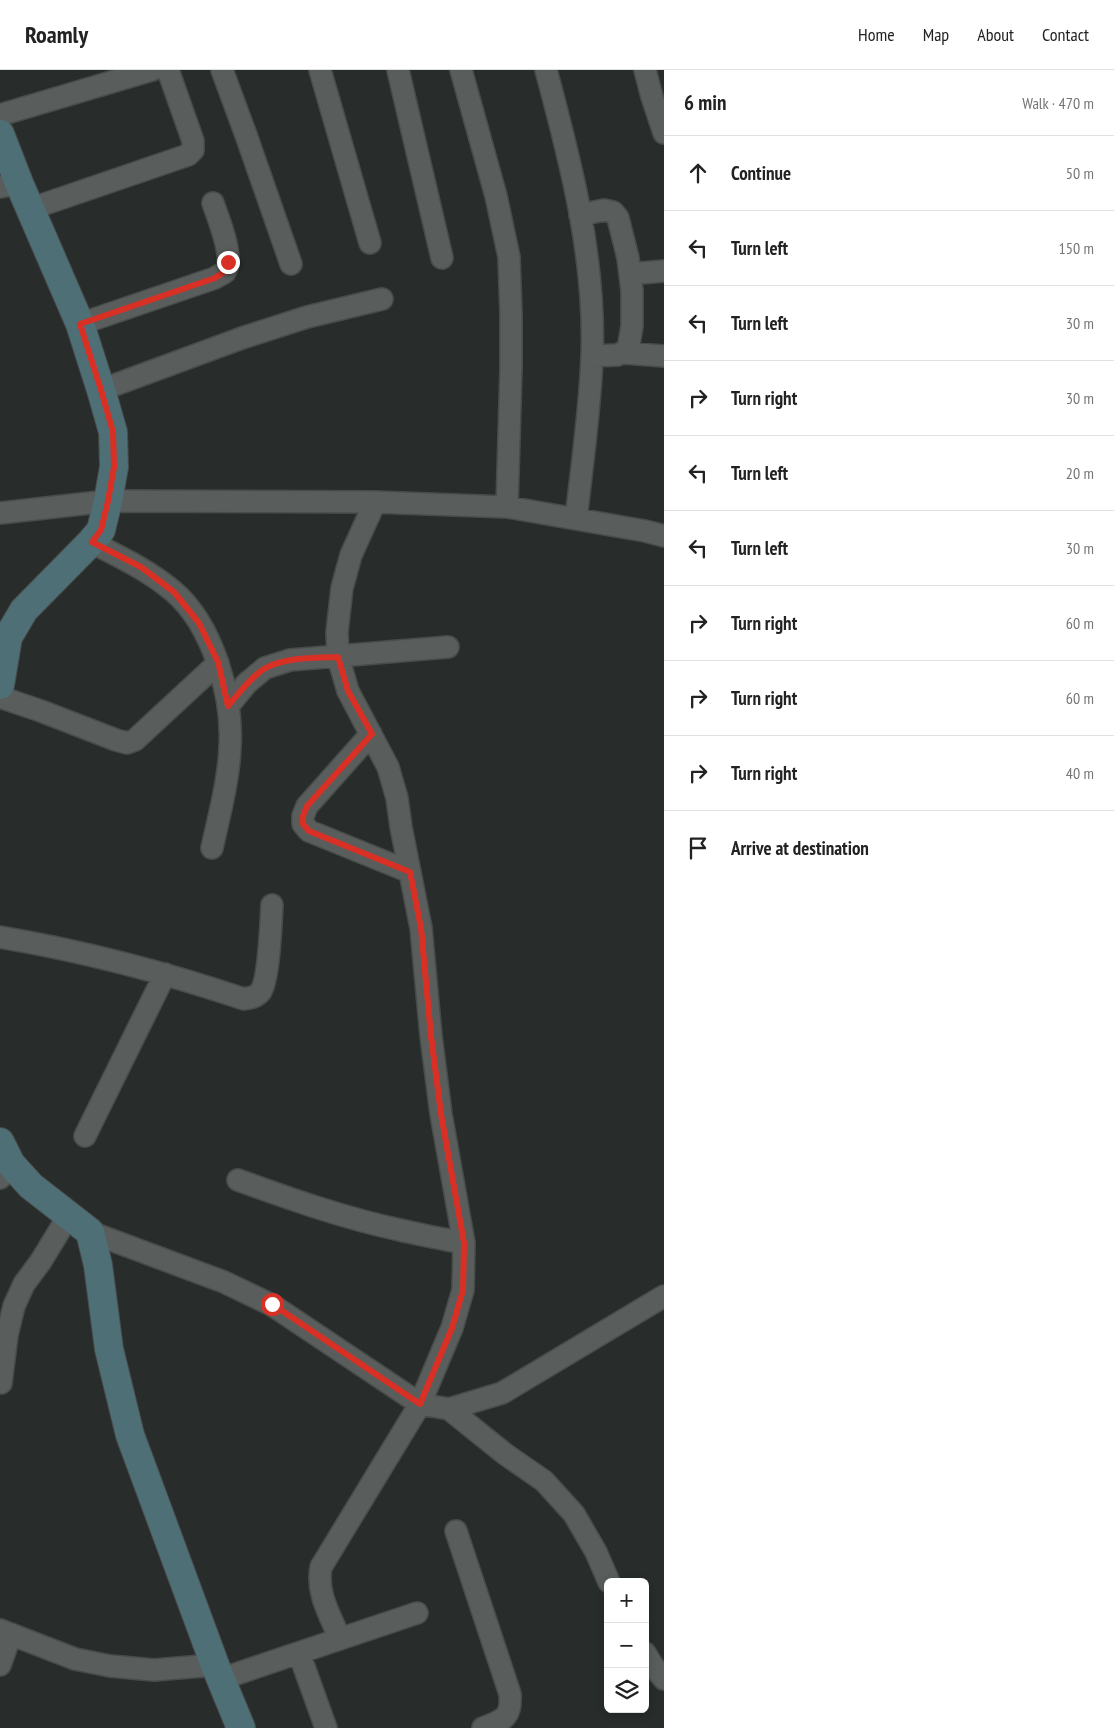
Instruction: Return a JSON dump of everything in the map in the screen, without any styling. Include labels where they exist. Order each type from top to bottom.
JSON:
[{"type":"street","points":[[0,115],[152,70]]},
{"type":"street","points":[[30,209],[188,155],[193,150],[194,141],[168,70]]},
{"type":"street","points":[[222,70],[291,264]]},
{"type":"street","points":[[320,70],[370,243]]},
{"type":"street","points":[[398,70],[442,258]]},
{"type":"street","points":[[461,70],[496,196],[508,257],[511,368],[507,507]]},
{"type":"street","points":[[546,70],[560,123],[580,215],[590,288],[592,356],[576,519]]},
{"type":"street","points":[[645,70],[664,133]]},
{"type":"street","points":[[0,134],[9,185],[30,209],[80,324],[113,432],[114,467],[101,522],[24,610],[8,637],[0,685]]},
{"type":"street","points":[[80,324],[215,278],[224,272],[228,262],[226,246],[213,203]]},
{"type":"street","points":[[580,215],[604,210],[613,212],[618,218],[628,258],[632,291],[630,345],[624,353]]},
{"type":"street","points":[[630,274],[664,271]]},
{"type":"street","points":[[101,390],[242,338],[307,318],[382,299]]},
{"type":"street","points":[[592,356],[624,353],[664,356]]},
{"type":"street","points":[[340,1639],[321,1592],[319,1580],[321,1568],[420,1404],[452,1328],[463,1290],[464,1243],[441,1114],[431,1036],[421,928],[397,798],[388,767],[348,691],[338,657],[337,632],[342,588],[351,555],[376,502]]},
{"type":"street","points":[[0,513],[101,522],[376,502],[507,507],[664,536]]},
{"type":"street","points":[[101,522],[141,567],[174,592],[199,623],[218,662],[228,706],[230,747],[224,791],[212,848]]},
{"type":"street","points":[[228,706],[247,683],[265,668],[290,660],[448,647]]},
{"type":"street","points":[[0,697],[127,743],[135,740],[218,662]]},
{"type":"street","points":[[372,734],[307,806],[303,816],[303,824],[309,831],[410,872]]},
{"type":"street","points":[[0,937],[93,955],[165,974],[244,999],[252,998],[260,992],[266,979],[272,905]]},
{"type":"street","points":[[85,1136],[165,974]]},
{"type":"street","points":[[4,1162],[31,1186],[90,1232],[224,1282],[272,1304],[420,1404],[449,1409],[502,1393],[664,1296]]},
{"type":"street","points":[[238,1180],[339,1214],[398,1230],[464,1243]]},
{"type":"street","points":[[1,1383],[7,1335],[14,1306],[24,1284],[41,1261],[69,1215]]},
{"type":"street","points":[[90,1232],[98,1265],[109,1349],[130,1435],[218,1672],[241,1728]]},
{"type":"street","points":[[449,1409],[504,1454],[544,1481],[574,1514],[596,1552],[607,1578]]},
{"type":"street","points":[[456,1530],[510,1694],[511,1706],[507,1716],[483,1728]]},
{"type":"street","points":[[0,1664],[6,1632],[75,1659],[110,1666],[154,1670],[218,1672],[299,1653],[417,1613]]},
{"type":"street","points":[[299,1653],[326,1728]]},
{"type":"street","points":[[649,1660],[664,1679]]},
{"type":"route","points":[[228,262],[224,272],[215,278],[80,324],[113,432],[114,467],[108,501],[101,530],[92,542],[141,567],[174,592],[199,623],[218,662],[228,706],[247,683],[265,668],[290,660],[338,657],[348,691],[372,734],[307,806],[303,816],[303,824],[309,831],[410,872],[421,928],[431,1036],[441,1114],[464,1243],[463,1290],[452,1328],[420,1404],[272,1304]]}]
